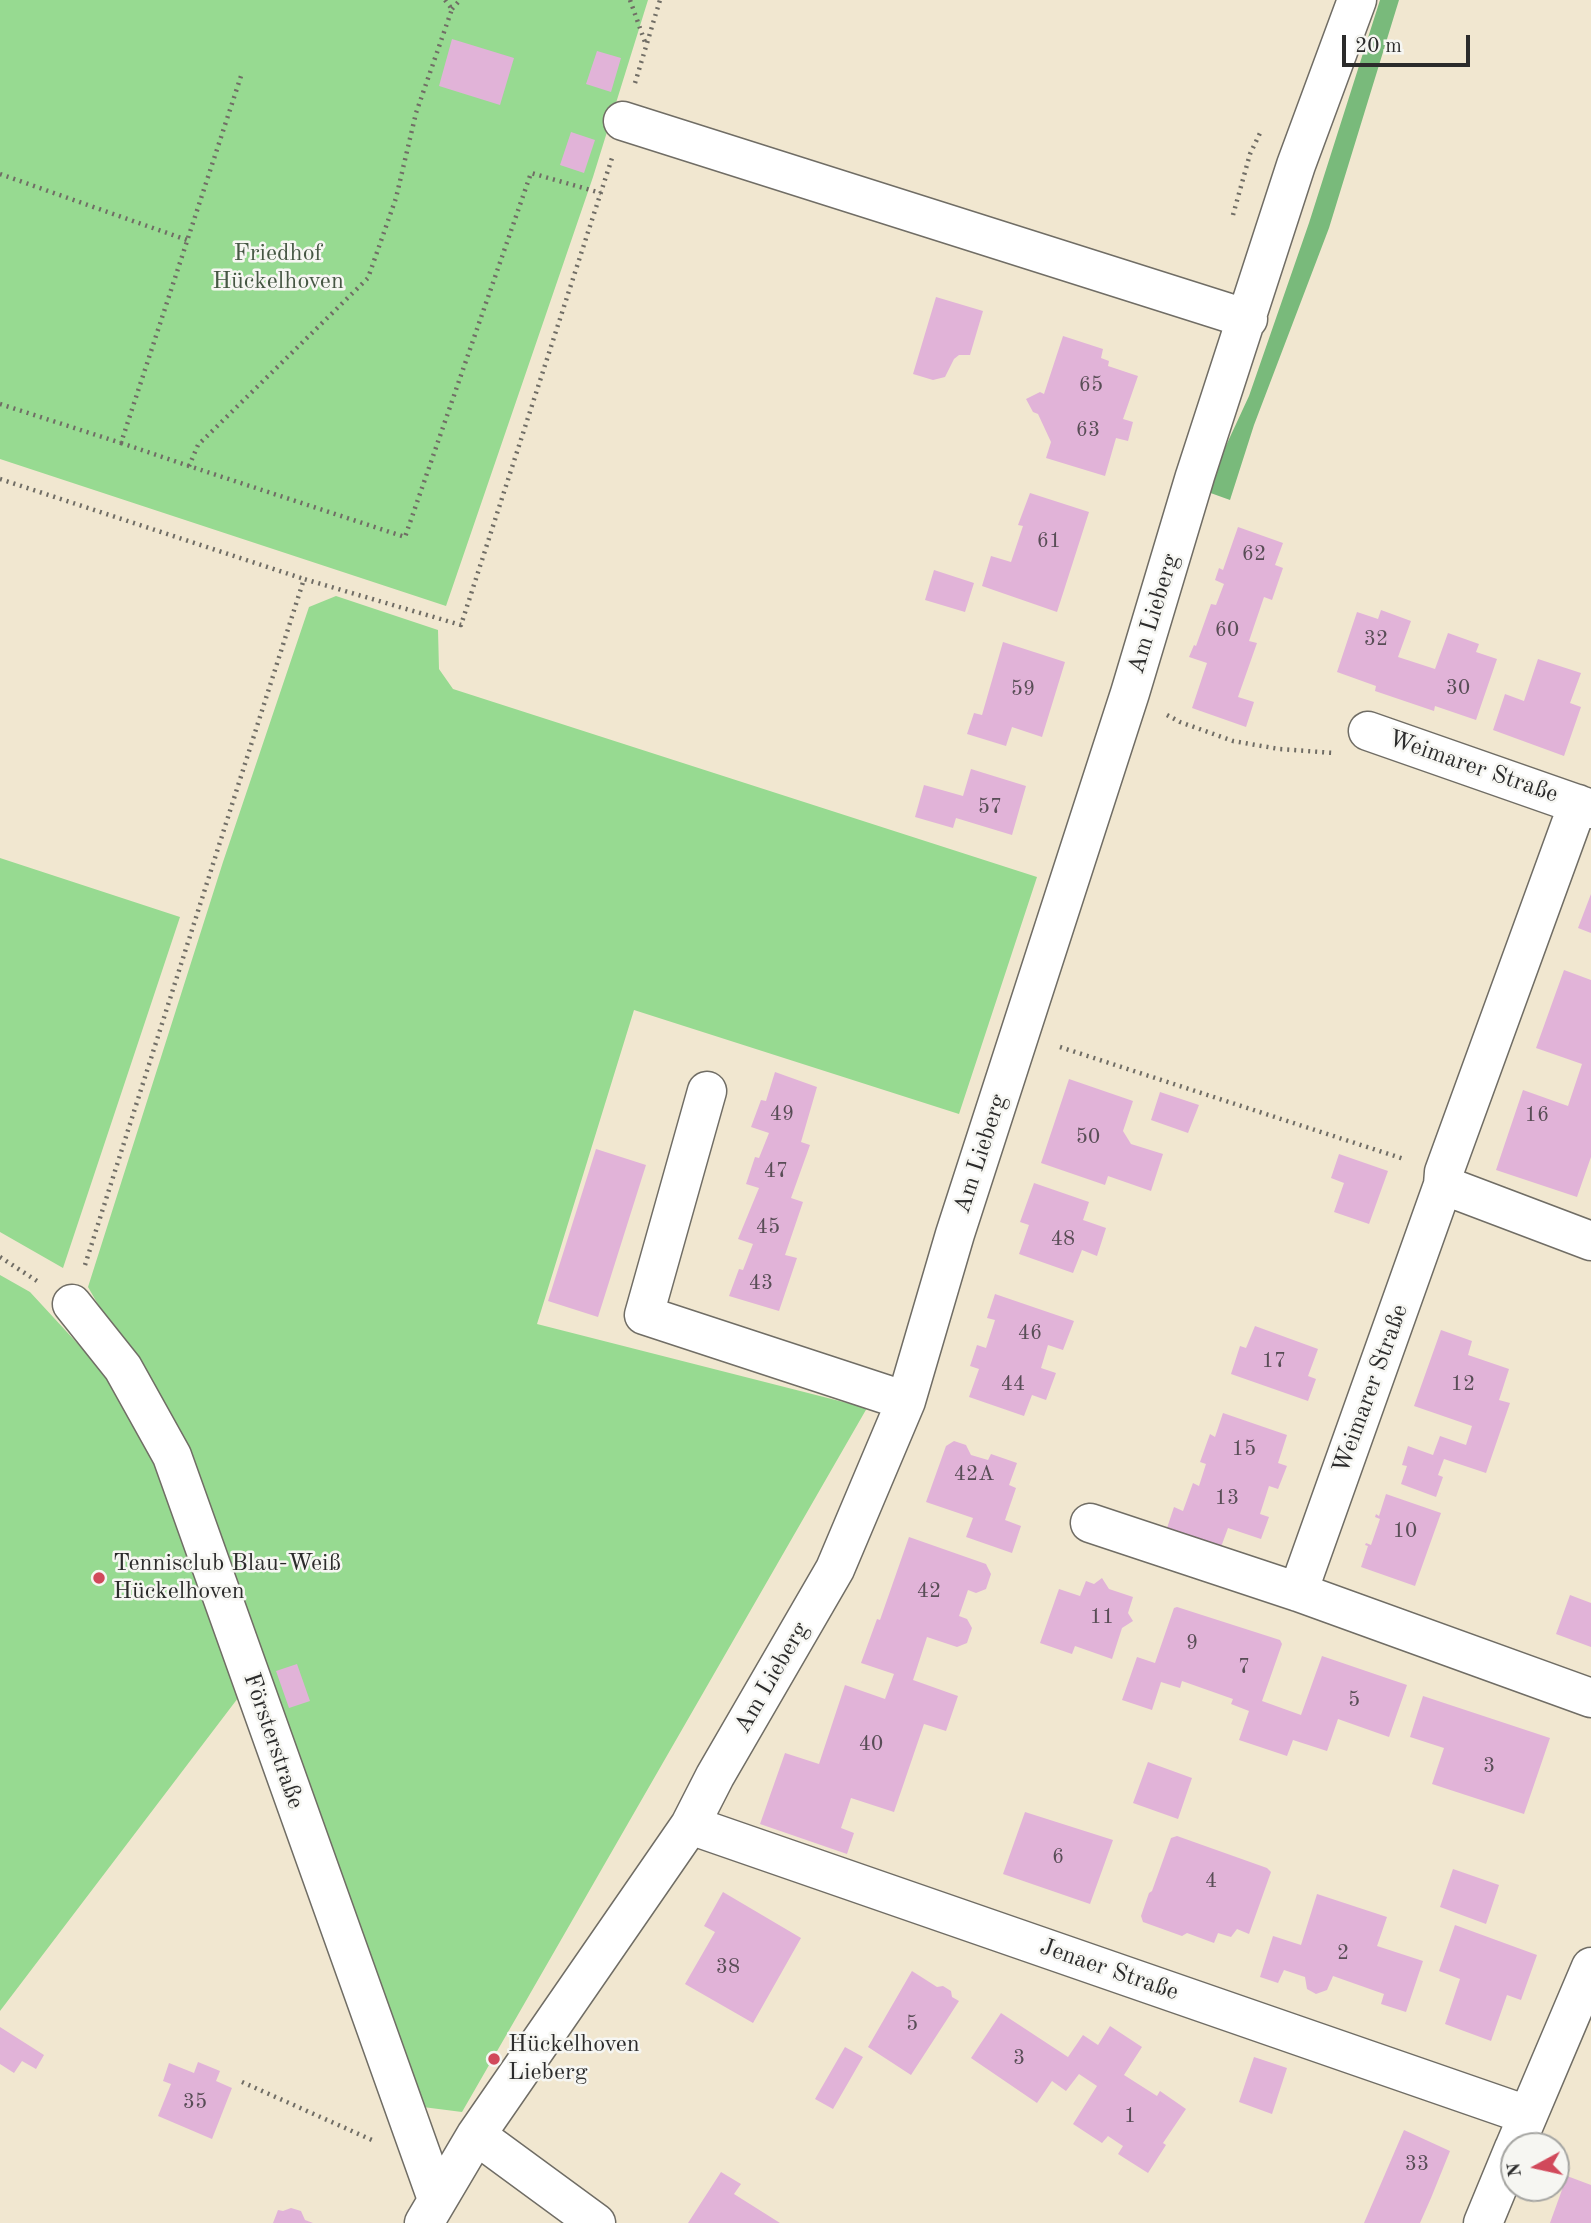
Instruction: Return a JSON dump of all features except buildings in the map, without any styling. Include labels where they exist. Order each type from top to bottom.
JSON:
[{"type":"street","name":"Am Lieberg","points":[[431,2211],[476,2135],[690,1825],[715,1776],[835,1569],[906,1401],[955,1234],[1130,693],[1195,476],[1296,165],[1357,0]]},
{"type":"street","points":[[624,121],[1248,319]]},
{"type":"street","name":"Weimarer Straße","points":[[1298,1592],[1444,1179],[1585,806],[1368,731]]},
{"type":"street","points":[[707,1091],[644,1315],[906,1401]]},
{"type":"street","points":[[1444,1179],[1591,1241]]},
{"type":"street","name":"Försterstraße","points":[[72,1304],[122,1368],[172,1456],[413,2132],[431,2211]]},
{"type":"street","points":[[1090,1523],[1298,1592],[1591,1698]]},
{"type":"street","name":"Jenaer Straße","points":[[690,1825],[1508,2132]]},
{"type":"street","points":[[1521,2132],[1591,1967]]},
{"type":"street","points":[[476,2135],[596,2223]]},
{"type":"street","points":[[1483,2223],[1500,2182]]},
{"type":"path","points":[[445,0],[452,9]]},
{"type":"path","points":[[189,466],[198,445],[368,278],[397,198],[416,113],[452,9],[460,0]]},
{"type":"path","points":[[630,0],[646,46]]},
{"type":"path","points":[[0,479],[304,579],[461,625],[624,121],[660,0]]},
{"type":"path","points":[[121,443],[242,73]]},
{"type":"path","points":[[1231,225],[1251,154],[1262,130]]},
{"type":"path","points":[[0,404],[405,537],[531,173],[601,193]]},
{"type":"path","points":[[0,174],[188,240]]},
{"type":"path","points":[[72,1304],[304,579]]},
{"type":"path","points":[[1130,693],[1180,722],[1233,741],[1279,749],[1322,753],[1360,752],[1368,731]]},
{"type":"path","points":[[1019,1034],[1444,1179]]},
{"type":"path","points":[[242,2082],[374,2141],[413,2132]]},
{"type":"green space","name":"Friedhof Hückelhoven","points":[[0,0],[648,0],[593,177],[446,606],[0,459]]},
{"type":"green space","points":[[1380,0],[1399,0],[1329,228],[1254,425],[1230,500],[1205,491],[1249,396],[1309,223]]},
{"type":"green space","points":[[336,596],[438,630],[439,669],[453,689],[1037,877],[959,1114],[634,1010],[537,1324],[867,1408],[462,2112],[415,2106],[181,1449],[88,1287],[223,862],[309,607]]},
{"type":"green space","points":[[0,858],[180,917],[63,1268],[0,1232]]},
{"type":"green space","name":"Tennisclub Blau-Weiß Hückelhoven","points":[[0,1275],[30,1292],[102,1370],[158,1458],[238,1698],[0,2011]]},
{"type":"place","name":"Tennisclub Blau-Weiß Hückelhoven","points":[[99,1578]]},
{"type":"place","name":"Hückelhoven Lieberg","points":[[494,2059]]}]
